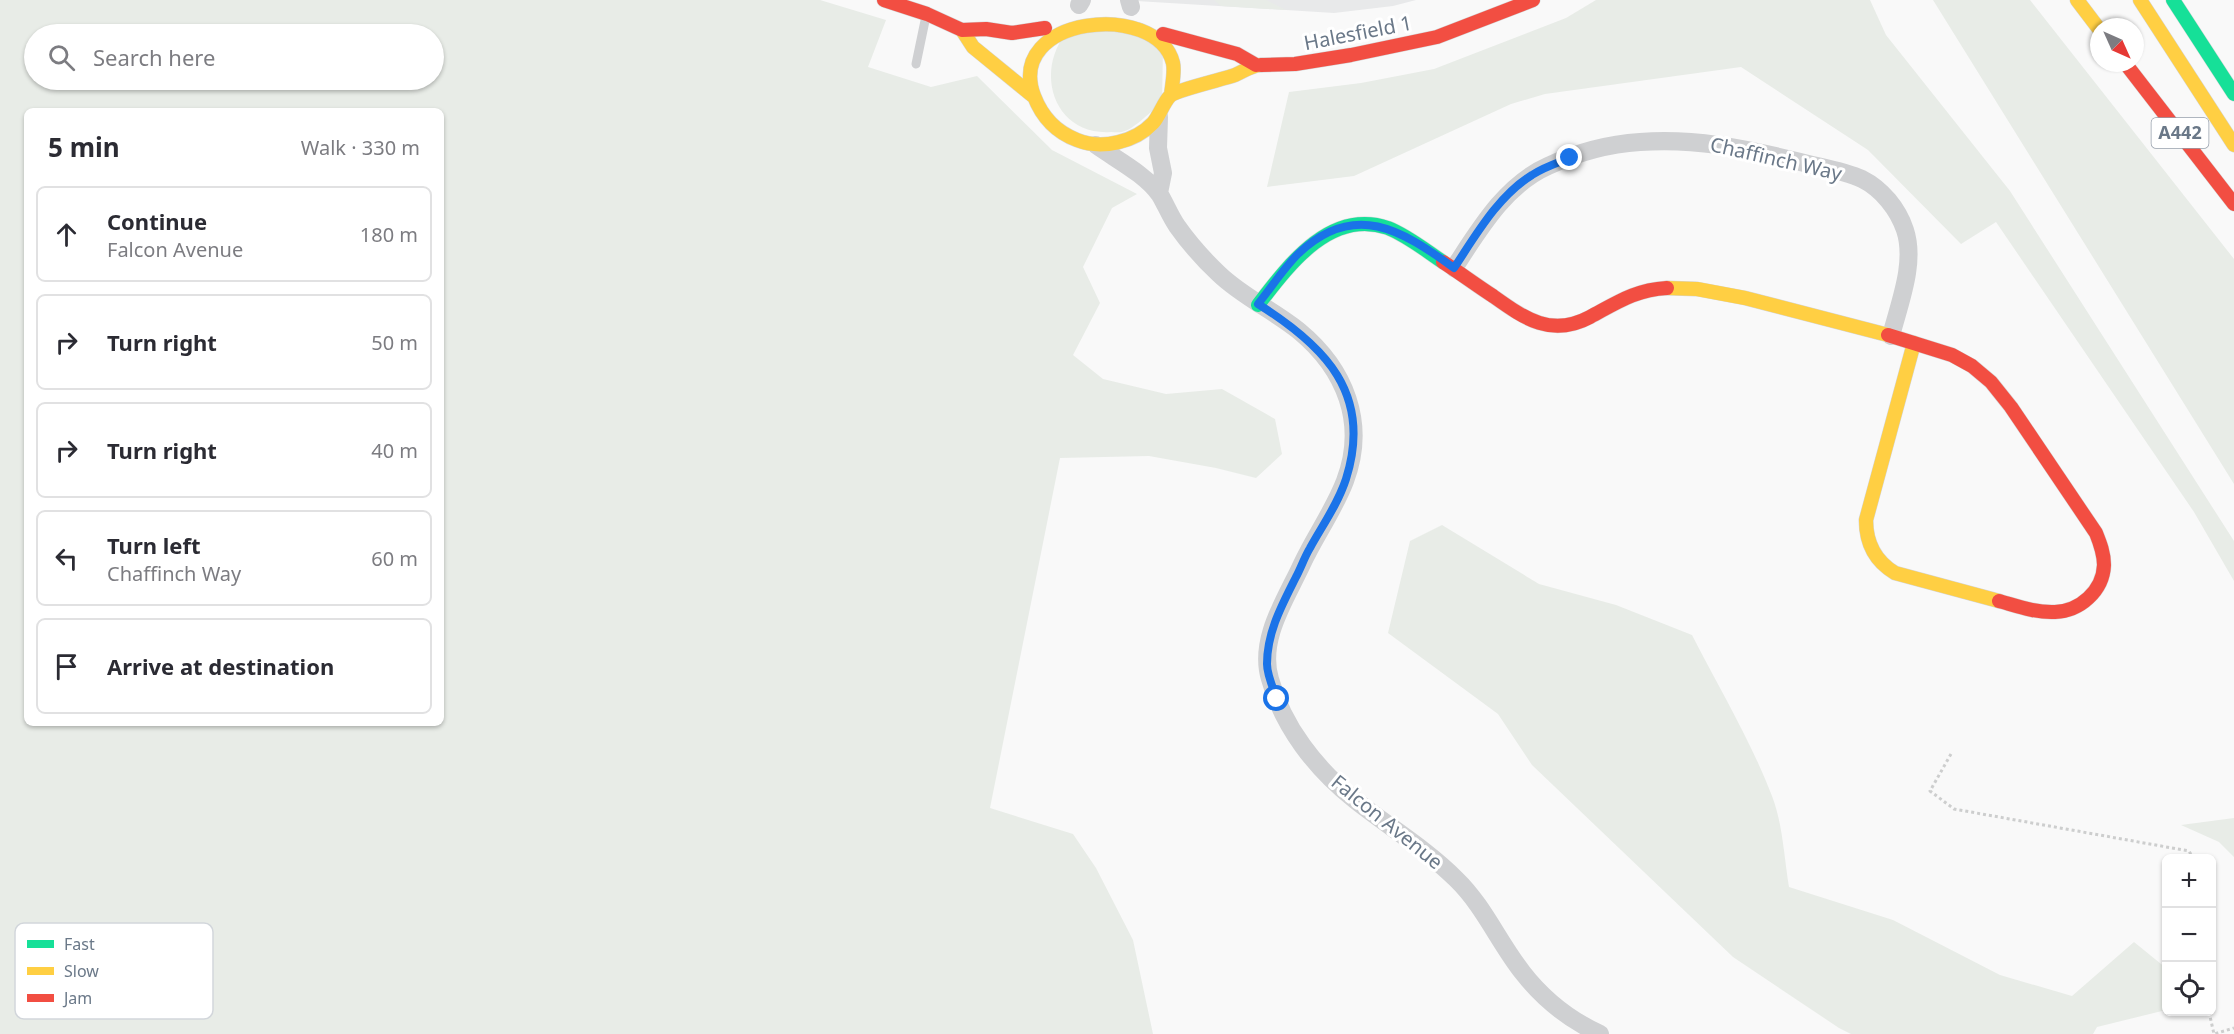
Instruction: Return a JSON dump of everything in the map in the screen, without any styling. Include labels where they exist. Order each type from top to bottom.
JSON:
[{"type":"main road","points":[[884,0],[927,14],[962,30],[986,29],[1012,33],[1048,25],[1031,60],[1033,96],[1038,107],[1053,126],[1073,139],[1096,145],[1109,145],[1131,139],[1152,126],[1160,117],[1173,85],[1174,64],[1163,34],[1110,6]]},
{"type":"main road","name":"Halesfield 1","points":[[1163,34],[1237,54],[1256,64],[1296,64],[1437,37],[1533,0]]},
{"type":"main road","points":[[2077,0],[2091,18]]},
{"type":"main road","name":"A442","points":[[2140,0],[2234,145]]},
{"type":"main road","points":[[2173,0],[2234,94]]},
{"type":"main road","points":[[962,30],[973,47],[1033,96]]},
{"type":"main road","name":"Halesfield 1","points":[[1170,95],[1237,74],[1256,64]]},
{"type":"main road","name":"A442","points":[[2133,72],[2234,204]]},
{"type":"main road","points":[[1258,304],[1299,254],[1319,238],[1354,225],[1375,225],[1395,231],[1454,268],[1518,314],[1533,322],[1548,326],[1583,321],[1634,294],[1650,289],[1684,287],[1717,292],[1891,336],[1956,357],[1976,370],[2000,391],[2096,533],[2104,550],[2105,567],[2097,588],[2081,605],[2051,613],[2037,611],[1895,573],[1879,562],[1865,531],[1866,520],[1914,344]]},
{"type":"street","points":[[1159,194],[1163,173],[1158,148],[1160,117]]},
{"type":"street","name":"Chaffinch Way","points":[[1454,268],[1501,203],[1517,186],[1547,166],[1592,150],[1636,142],[1688,141],[1737,146],[1824,167],[1863,180],[1887,199],[1905,231],[1908,256],[1891,336]]},
{"type":"street","name":"Falcon Avenue","points":[[1096,145],[1137,174],[1159,194],[1175,224],[1201,255],[1236,290],[1299,332],[1334,368],[1347,398],[1354,429],[1353,447],[1345,481],[1284,600],[1269,642],[1268,672],[1285,718],[1312,758],[1344,791],[1430,854],[1461,884],[1533,985],[1558,1010],[1600,1034]]},
{"type":"lane","points":[[916,64],[927,14]]},
{"type":"path","points":[[1950,754],[1930,791],[1954,809],[2189,851],[2191,854]]},
{"type":"path","points":[[2211,1016],[2214,1034],[2234,1028]]},
{"type":"shaded area","points":[[0,0],[820,0],[886,20],[868,67],[931,87],[977,76],[1052,150],[1137,194],[1112,208],[1083,267],[1100,303],[1073,355],[1103,379],[1166,394],[1222,389],[1275,419],[1282,454],[1256,478],[1149,456],[1060,458],[990,808],[1073,834],[1096,868],[1133,940],[1153,1034],[0,1034]]},
{"type":"shaded area","points":[[1120,0],[1416,0],[1393,6],[1334,13]]},
{"type":"shaded area","points":[[1214,0],[1266,0],[1286,10],[1221,6]]},
{"type":"shaded area","points":[[1596,0],[1870,0],[1886,35],[2010,191],[2234,541],[2234,581],[2194,512],[1996,222],[1961,244],[1868,150],[1741,67],[1545,94],[1511,104],[1354,176],[1267,187],[1289,92],[1361,83],[1434,69],[1566,18]]},
{"type":"shaded area","points":[[1933,0],[2030,0],[2234,259],[2234,484]]},
{"type":"shaded area","points":[[1140,22],[1163,47],[1162,103],[1123,132],[1092,131],[1076,124],[1064,113],[1051,83],[1056,49],[1066,33]]},
{"type":"shaded area","points":[[1442,525],[1539,584],[1616,605],[1692,635],[1764,775],[1776,807],[1789,887],[1893,920],[2000,975],[2072,996],[2134,942],[2162,965],[2162,1011],[2097,1027],[2093,1034],[1851,1034],[1839,1028],[1733,957],[1532,765],[1498,714],[1388,633],[1410,541]]},
{"type":"shaded area","points":[[2234,818],[2234,857],[2219,842],[2181,825]]},
{"type":"traffic: fast","points":[[2173,0],[2234,94]]},
{"type":"traffic: fast","points":[[1258,305],[1297,258],[1312,244],[1329,233],[1347,226],[1367,224],[1388,228],[1443,262]]},
{"type":"traffic: slow","points":[[2077,0],[2091,18]]},
{"type":"traffic: slow","points":[[2140,0],[2234,145]]},
{"type":"traffic: slow","points":[[1171,95],[1173,63],[1161,43],[1140,30],[1114,25],[1086,26],[1061,34],[1041,48],[1031,69],[1034,96],[1041,111],[1051,123],[1069,137],[1087,143],[1107,144],[1128,139],[1146,130],[1170,96],[1261,65]]},
{"type":"traffic: slow","points":[[962,30],[973,47],[1033,96]]},
{"type":"traffic: slow","points":[[1667,288],[1697,289],[1745,298],[1888,335]]},
{"type":"traffic: slow","points":[[1914,343],[1866,520],[1870,544],[1882,563],[1895,573],[1999,601]]},
{"type":"traffic: jam","points":[[884,0],[927,14],[962,30],[986,29],[1012,33],[1045,28]]},
{"type":"traffic: jam","points":[[1261,65],[1295,64],[1437,37],[1533,0]]},
{"type":"traffic: jam","points":[[1163,34],[1237,54],[1256,65]]},
{"type":"traffic: jam","points":[[2132,72],[2234,204]]},
{"type":"traffic: jam","points":[[1443,262],[1516,312],[1538,323],[1550,325],[1563,326],[1576,323],[1636,294],[1667,288]]},
{"type":"traffic: jam","points":[[1888,335],[1952,355],[1972,366],[1991,382],[2011,407],[2096,533],[2103,556],[2103,574],[2095,591],[2081,604],[2064,611],[2048,612],[1999,601]]},
{"type":"route","points":[[1277,699],[1267,666],[1269,642],[1284,600],[1345,481],[1353,447],[1354,429],[1347,398],[1334,368],[1299,332],[1258,304],[1299,254],[1319,238],[1354,225],[1375,225],[1395,231],[1454,268],[1478,231],[1517,186],[1547,166],[1570,158]]}]
